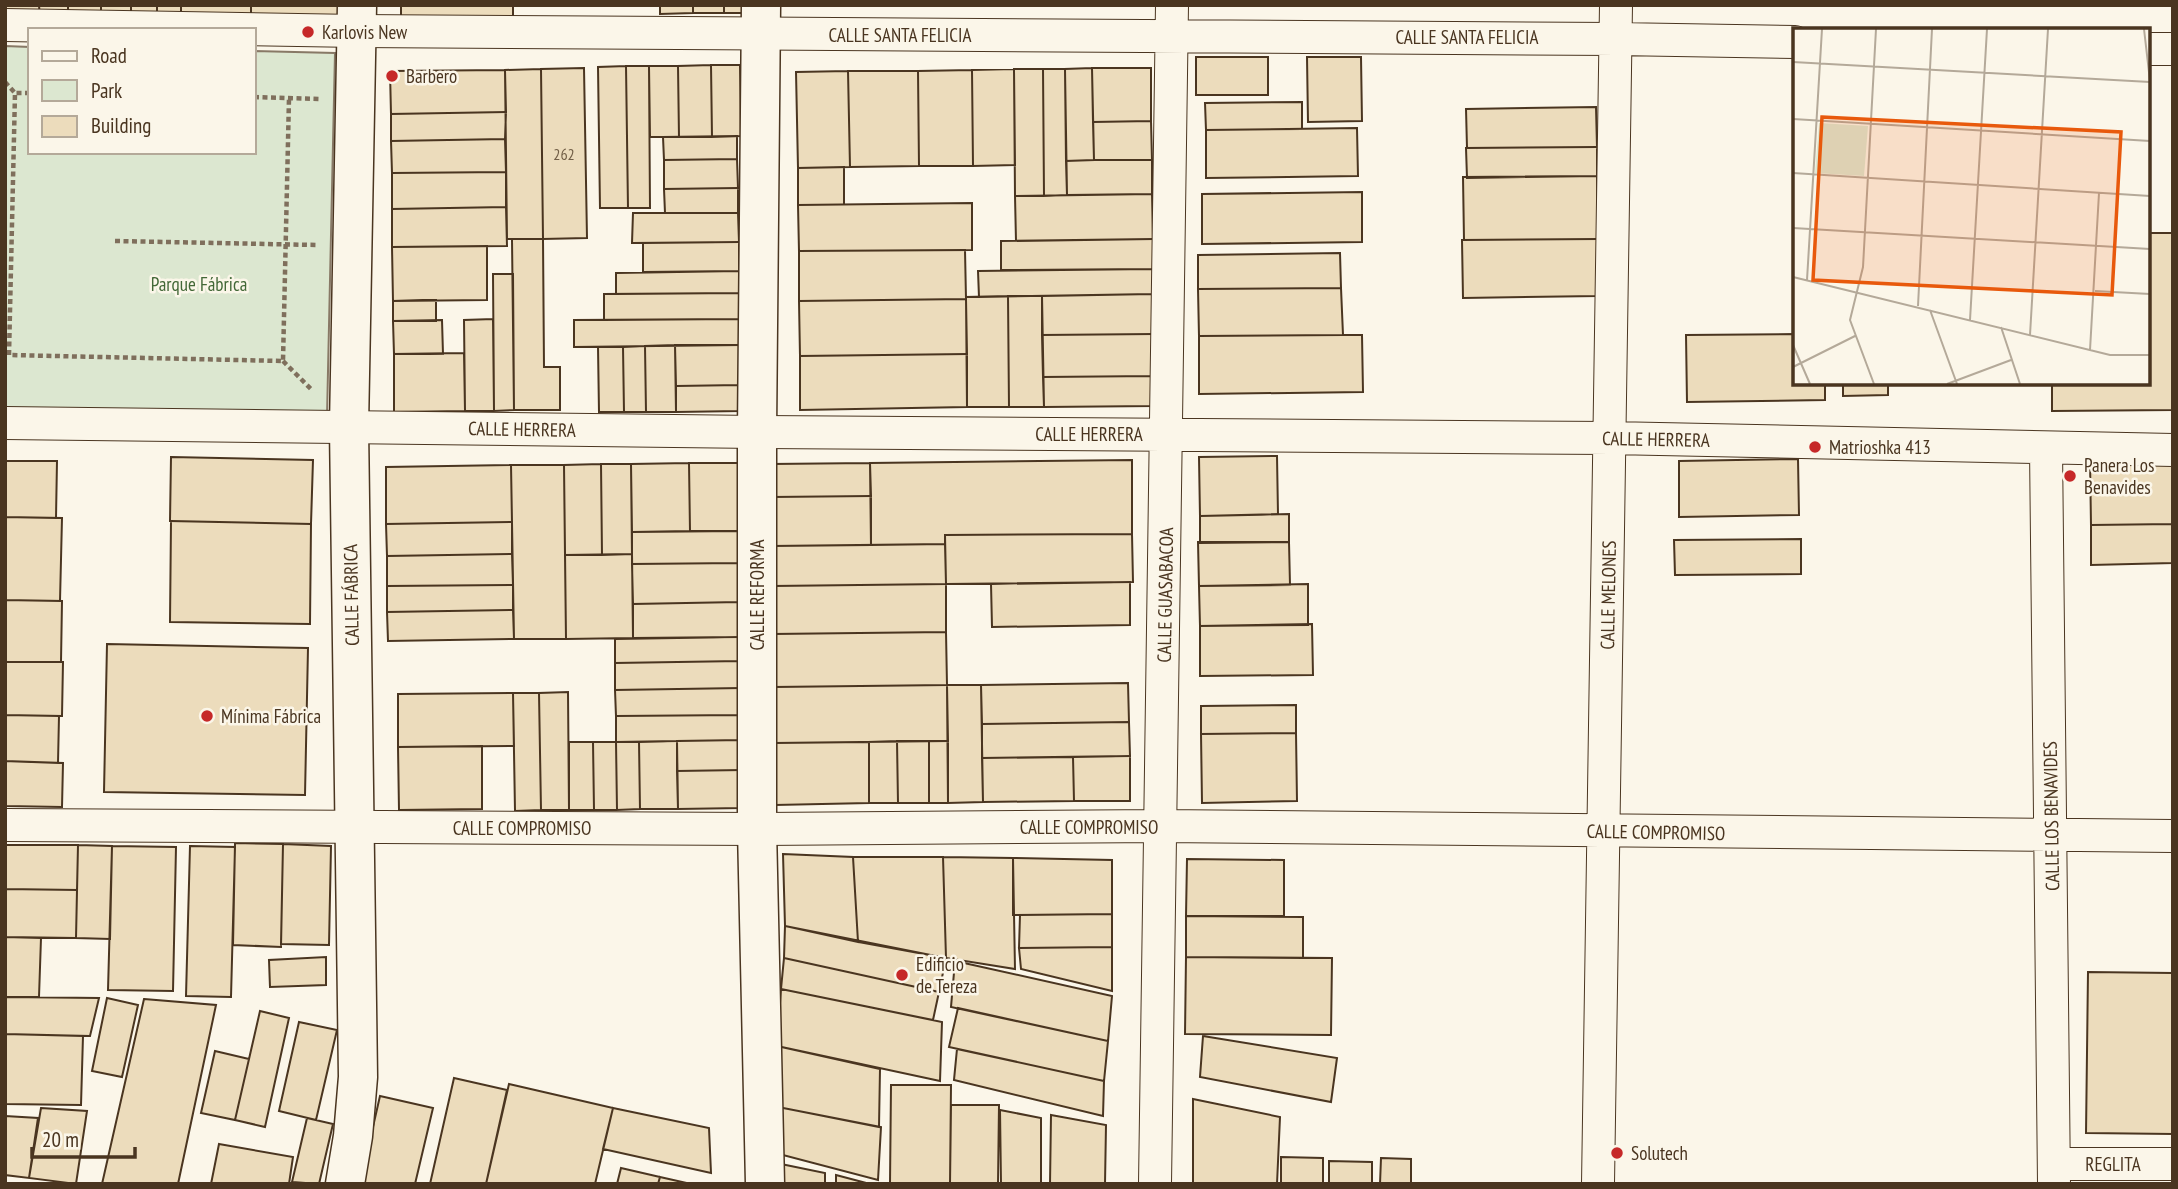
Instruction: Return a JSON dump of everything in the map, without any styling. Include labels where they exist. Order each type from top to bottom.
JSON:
[{"type":"street","name":"CALLE MELONES","points":[[1598,1184],[1616,5]]},
{"type":"street","name":"CALLE SANTA FELICIA","points":[[5,25],[357,18],[1172,20],[1617,38],[1793,42]]},
{"type":"street","name":"CALLE FÁBRICA","points":[[345,1184],[353,1136],[358,1077],[349,427],[357,18]]},
{"type":"street","name":"CALLE REFORMA","points":[[761,20],[757,829],[765,1184]]},
{"type":"street","name":"CALLE GUASABACOA","points":[[1155,1184],[1172,20]]},
{"type":"street","points":[[2150,48],[2173,49]]},
{"type":"street","name":"CALLE HERRERA","points":[[5,423],[1611,438],[2173,450]]},
{"type":"street","name":"CALLE LOS BENAVIDES","points":[[2046,448],[2054,1174]]},
{"type":"street","name":"CALLE COMPROMISO","points":[[5,825],[757,829],[1161,826],[2173,836]]},
{"type":"street","name":"REGLITA","points":[[2054,1174],[2173,1164]]},
{"type":"path","points":[[5,82],[15,93],[7,358],[283,361],[289,98],[256,97]]},
{"type":"path","points":[[15,93],[28,93]]},
{"type":"path","points":[[115,241],[353,246]]},
{"type":"green space","name":"Parque Fábrica","points":[[5,46],[28,47],[28,154],[256,154],[256,51],[335,53],[327,417],[5,410]]},
{"type":"building","points":[[5,5],[39,5],[40,19],[5,19]]},
{"type":"building","points":[[39,5],[68,5],[68,18],[40,19]]},
{"type":"building","points":[[68,5],[101,5],[101,18],[68,18]]},
{"type":"building","points":[[101,5],[131,5],[131,17],[101,18]]},
{"type":"building","points":[[131,5],[157,5],[157,17],[131,17]]},
{"type":"building","points":[[157,5],[181,5],[181,17],[157,17]]},
{"type":"building","points":[[181,5],[251,5],[251,16],[181,17]]},
{"type":"building","points":[[251,5],[351,5],[351,15],[251,16]]},
{"type":"building","points":[[401,5],[513,5],[513,16],[401,17]]},
{"type":"building","points":[[660,5],[693,5],[693,13],[660,14]]},
{"type":"building","points":[[693,5],[724,5],[724,13],[693,13]]},
{"type":"building","points":[[724,5],[757,5],[757,13],[724,13]]},
{"type":"building","points":[[1196,57],[1268,57],[1268,95],[1196,95]]},
{"type":"building","points":[[1307,57],[1361,57],[1362,121],[1308,122]]},
{"type":"building","points":[[711,65],[712,137],[679,137],[678,66]]},
{"type":"building","points":[[711,65],[740,65],[741,136],[712,137]]},
{"type":"building","points":[[626,66],[628,208],[600,208],[598,67]]},
{"type":"building","points":[[626,66],[649,66],[650,208],[628,208]]},
{"type":"building","points":[[649,66],[678,66],[679,137],[650,137]]},
{"type":"building","points":[[584,68],[587,238],[543,239],[541,69]]},
{"type":"building","points":[[1092,68],[1151,68],[1151,121],[1093,122]]},
{"type":"building","points":[[1092,68],[1094,160],[1066,161],[1065,69]]},
{"type":"building","points":[[541,69],[543,239],[507,239],[505,70]]},
{"type":"building","points":[[1014,69],[1043,69],[1044,196],[1015,196]]},
{"type":"building","points":[[1014,69],[1015,165],[973,166],[972,70]]},
{"type":"building","points":[[1043,69],[1065,69],[1067,195],[1044,196]]},
{"type":"building","points":[[505,70],[506,112],[391,114],[390,71]]},
{"type":"building","points":[[972,70],[973,166],[919,166],[918,71]]},
{"type":"building","points":[[848,71],[918,71],[919,166],[850,167]]},
{"type":"building","points":[[848,71],[850,167],[798,168],[796,72]]},
{"type":"building","points":[[1302,102],[1302,129],[1206,130],[1205,103]]},
{"type":"building","points":[[1596,107],[1597,147],[1467,148],[1466,109]]},
{"type":"building","points":[[506,112],[505,139],[391,141],[391,114]]},
{"type":"building","points":[[1151,121],[1152,160],[1094,160],[1093,122]]},
{"type":"building","points":[[1357,128],[1358,176],[1206,178],[1206,130]]},
{"type":"building","points":[[737,136],[737,159],[664,160],[663,137]]},
{"type":"building","points":[[505,139],[506,172],[392,173],[391,141]]},
{"type":"building","points":[[1597,147],[1597,176],[1467,178],[1466,148]]},
{"type":"building","points":[[737,159],[738,188],[664,189],[664,160]]},
{"type":"building","points":[[1152,160],[1152,194],[1067,195],[1066,161]]},
{"type":"building","points":[[844,167],[844,205],[798,205],[798,168]]},
{"type":"building","points":[[506,172],[506,207],[392,209],[392,173]]},
{"type":"building","points":[[1597,176],[1598,239],[1464,240],[1463,177]]},
{"type":"building","points":[[738,188],[738,213],[665,213],[664,189]]},
{"type":"building","points":[[1362,192],[1362,242],[1202,244],[1202,194]]},
{"type":"building","points":[[1152,194],[1153,239],[1016,241],[1015,196]]},
{"type":"building","points":[[972,203],[972,250],[799,251],[798,205]]},
{"type":"building","points":[[506,207],[507,246],[392,247],[392,209]]},
{"type":"building","points":[[633,213],[738,213],[739,242],[632,243]]},
{"type":"building","points":[[2150,233],[2172,233],[2173,410],[2052,411],[2052,385],[2150,385]]},
{"type":"building","points":[[512,239],[543,239],[544,367],[560,367],[560,410],[514,410]]},
{"type":"building","points":[[1153,239],[1153,269],[1001,270],[1001,241]]},
{"type":"building","points":[[1598,239],[1598,296],[1463,298],[1462,240]]},
{"type":"building","points":[[739,242],[739,271],[643,272],[643,243]]},
{"type":"building","points":[[487,246],[487,300],[393,301],[392,247]]},
{"type":"building","points":[[965,250],[966,299],[799,301],[799,251]]},
{"type":"building","points":[[1340,253],[1341,288],[1198,289],[1198,255]]},
{"type":"building","points":[[1153,269],[1153,294],[979,297],[978,271]]},
{"type":"building","points":[[739,271],[739,293],[616,294],[616,273]]},
{"type":"building","points":[[493,274],[513,274],[514,410],[494,411]]},
{"type":"building","points":[[1341,288],[1343,335],[1199,336],[1198,289]]},
{"type":"building","points":[[739,293],[739,319],[604,320],[604,294]]},
{"type":"building","points":[[1153,294],[1154,334],[1042,335],[1042,296]]},
{"type":"building","points":[[1008,296],[1009,407],[967,407],[966,297]]},
{"type":"building","points":[[1008,296],[1042,296],[1044,407],[1009,407]]},
{"type":"building","points":[[966,299],[967,354],[800,356],[799,301]]},
{"type":"building","points":[[436,300],[436,321],[393,321],[393,301]]},
{"type":"building","points":[[493,319],[494,411],[465,411],[464,320]]},
{"type":"building","points":[[739,319],[740,345],[574,347],[574,320]]},
{"type":"building","points":[[442,320],[443,354],[394,354],[393,321]]},
{"type":"building","points":[[1154,334],[1154,376],[1043,377],[1042,335]]},
{"type":"building","points":[[1793,334],[1793,385],[1825,385],[1825,400],[1687,402],[1686,335]]},
{"type":"building","points":[[1362,335],[1363,392],[1199,394],[1199,336]]},
{"type":"building","points":[[675,345],[740,345],[740,385],[676,386]]},
{"type":"building","points":[[675,345],[676,412],[646,412],[645,346]]},
{"type":"building","points":[[645,346],[646,412],[624,412],[623,347]]},
{"type":"building","points":[[598,347],[623,347],[624,412],[599,412]]},
{"type":"building","points":[[464,353],[465,411],[394,412],[394,354]]},
{"type":"building","points":[[967,354],[967,407],[800,410],[800,356]]},
{"type":"building","points":[[1154,376],[1154,406],[1044,407],[1043,377]]},
{"type":"building","points":[[740,385],[740,411],[676,412],[676,386]]},
{"type":"building","points":[[1843,385],[1888,385],[1888,395],[1843,396]]},
{"type":"building","points":[[1277,456],[1278,514],[1200,516],[1199,457]]},
{"type":"building","points":[[171,457],[313,460],[311,524],[170,521]]},
{"type":"building","points":[[1798,459],[1799,515],[1679,517],[1679,461]]},
{"type":"building","points":[[2173,459],[2173,524],[2091,525],[2090,460]]},
{"type":"building","points":[[1132,460],[1132,534],[945,535],[945,544],[871,545],[870,463]]},
{"type":"building","points":[[5,461],[57,461],[56,518],[5,517]]},
{"type":"building","points":[[689,463],[738,463],[739,531],[690,531]]},
{"type":"building","points":[[689,463],[690,531],[632,532],[631,464]]},
{"type":"building","points":[[870,463],[871,496],[772,497],[771,464]]},
{"type":"building","points":[[601,464],[631,464],[632,554],[602,555]]},
{"type":"building","points":[[601,464],[602,555],[565,555],[564,465]]},
{"type":"building","points":[[511,465],[564,465],[566,639],[514,639]]},
{"type":"building","points":[[511,465],[512,522],[386,524],[386,467]]},
{"type":"building","points":[[871,496],[871,545],[772,546],[772,497]]},
{"type":"building","points":[[1289,514],[1289,542],[1200,543],[1200,516]]},
{"type":"building","points":[[5,517],[62,518],[60,601],[5,600]]},
{"type":"building","points":[[171,521],[311,524],[310,624],[170,622]]},
{"type":"building","points":[[512,522],[512,554],[387,556],[386,524]]},
{"type":"building","points":[[2173,524],[2173,563],[2091,565],[2091,525]]},
{"type":"building","points":[[739,531],[739,563],[632,564],[632,532]]},
{"type":"building","points":[[1132,534],[1133,582],[946,584],[945,535]]},
{"type":"building","points":[[1801,539],[1801,574],[1675,575],[1674,540]]},
{"type":"building","points":[[1198,542],[1289,542],[1290,585],[1199,586]]},
{"type":"building","points":[[945,544],[946,584],[773,586],[772,546]]},
{"type":"building","points":[[512,554],[513,585],[387,586],[387,556]]},
{"type":"building","points":[[632,554],[633,638],[566,639],[565,555]]},
{"type":"building","points":[[739,563],[739,602],[633,604],[632,564]]},
{"type":"building","points":[[1130,582],[1130,625],[992,627],[991,584]]},
{"type":"building","points":[[946,584],[946,632],[773,634],[773,586]]},
{"type":"building","points":[[1308,584],[1308,625],[1200,626],[1199,586]]},
{"type":"building","points":[[513,585],[513,610],[387,612],[387,586]]},
{"type":"building","points":[[5,600],[62,601],[61,662],[5,662]]},
{"type":"building","points":[[739,602],[740,637],[633,638],[633,604]]},
{"type":"building","points":[[513,610],[514,639],[388,641],[387,612]]},
{"type":"building","points":[[1312,624],[1313,675],[1200,676],[1200,626]]},
{"type":"building","points":[[946,632],[947,685],[774,687],[773,634]]},
{"type":"building","points":[[740,637],[740,661],[615,663],[615,639]]},
{"type":"building","points":[[107,644],[308,648],[305,795],[104,792]]},
{"type":"building","points":[[740,661],[741,688],[615,690],[615,663]]},
{"type":"building","points":[[5,662],[63,662],[62,716],[5,715]]},
{"type":"building","points":[[1128,683],[1129,722],[982,724],[981,685]]},
{"type":"building","points":[[947,685],[981,685],[983,802],[948,803]]},
{"type":"building","points":[[947,685],[948,741],[774,743],[774,687]]},
{"type":"building","points":[[741,688],[741,715],[616,716],[615,690]]},
{"type":"building","points":[[568,692],[569,810],[541,810],[539,693]]},
{"type":"building","points":[[513,693],[539,693],[541,810],[515,811]]},
{"type":"building","points":[[513,693],[514,746],[398,747],[398,694]]},
{"type":"building","points":[[1296,705],[1296,733],[1201,734],[1201,706]]},
{"type":"building","points":[[5,715],[59,716],[58,763],[5,761]]},
{"type":"building","points":[[741,715],[741,740],[616,742],[616,716]]},
{"type":"building","points":[[1129,722],[1130,756],[982,758],[982,724]]},
{"type":"building","points":[[1296,733],[1297,801],[1202,803],[1201,734]]},
{"type":"building","points":[[741,740],[742,770],[677,771],[677,741]]},
{"type":"building","points":[[677,741],[678,809],[640,809],[639,742]]},
{"type":"building","points":[[897,741],[929,741],[929,803],[898,803]]},
{"type":"building","points":[[897,741],[898,803],[869,803],[869,742]]},
{"type":"building","points":[[929,741],[948,741],[948,803],[929,803]]},
{"type":"building","points":[[569,742],[593,742],[594,810],[569,810]]},
{"type":"building","points":[[593,742],[616,742],[617,810],[594,810]]},
{"type":"building","points":[[616,742],[639,742],[640,809],[617,810]]},
{"type":"building","points":[[869,742],[869,803],[775,805],[774,743]]},
{"type":"building","points":[[482,746],[482,809],[399,810],[398,747]]},
{"type":"building","points":[[1130,756],[1130,801],[1074,801],[1073,757]]},
{"type":"building","points":[[1073,757],[1074,801],[983,802],[982,758]]},
{"type":"building","points":[[5,761],[63,763],[62,807],[5,806]]},
{"type":"building","points":[[742,770],[742,808],[678,809],[677,771]]},
{"type":"building","points":[[235,843],[283,844],[281,947],[233,945]]},
{"type":"building","points":[[283,844],[331,846],[329,945],[281,944]]},
{"type":"building","points":[[5,845],[78,845],[77,890],[5,889]]},
{"type":"building","points":[[78,845],[112,846],[110,939],[76,938]]},
{"type":"building","points":[[112,846],[176,847],[173,991],[108,990]]},
{"type":"building","points":[[190,846],[235,847],[231,997],[186,996]]},
{"type":"building","points":[[783,854],[853,857],[858,942],[785,926]]},
{"type":"building","points":[[853,857],[943,857],[946,958],[858,942]]},
{"type":"building","points":[[943,857],[1013,858],[1015,969],[946,958]]},
{"type":"building","points":[[1013,858],[1112,860],[1112,914],[1013,915]]},
{"type":"building","points":[[1187,859],[1284,860],[1284,916],[1186,916]]},
{"type":"building","points":[[5,889],[77,890],[76,938],[5,937]]},
{"type":"building","points":[[1112,914],[1112,947],[1019,948],[1020,915]]},
{"type":"building","points":[[1186,916],[1303,917],[1303,958],[1186,957]]},
{"type":"building","name":"Edificio de Tereza","points":[[785,926],[946,958],[939,992],[784,958]]},
{"type":"building","points":[[5,937],[41,938],[39,997],[5,997]]},
{"type":"building","points":[[1112,947],[1112,991],[1021,969],[1019,948]]},
{"type":"building","points":[[326,957],[326,985],[270,987],[269,960]]},
{"type":"building","points":[[1186,957],[1332,958],[1331,1035],[1185,1034]]},
{"type":"building","points":[[784,958],[939,992],[933,1020],[781,989]]},
{"type":"building","points":[[955,961],[1112,996],[1108,1041],[951,1007]]},
{"type":"building","points":[[2088,972],[2173,973],[2173,1134],[2086,1133]]},
{"type":"building","points":[[781,989],[942,1022],[940,1081],[777,1046]]},
{"type":"building","points":[[5,997],[99,998],[90,1036],[5,1034]]},
{"type":"building","points":[[107,998],[138,1005],[122,1077],[92,1071]]},
{"type":"building","points":[[144,999],[216,1005],[178,1184],[102,1184]]},
{"type":"building","points":[[958,1008],[1108,1041],[1104,1081],[949,1047]]},
{"type":"building","points":[[260,1011],[289,1018],[265,1127],[235,1120]]},
{"type":"building","points":[[299,1022],[337,1030],[316,1120],[279,1111]]},
{"type":"building","points":[[5,1034],[83,1036],[81,1105],[5,1104]]},
{"type":"building","points":[[1203,1036],[1337,1058],[1331,1102],[1200,1077]]},
{"type":"building","points":[[777,1046],[880,1069],[879,1127],[778,1107]]},
{"type":"building","points":[[957,1049],[1104,1081],[1103,1116],[954,1080]]},
{"type":"building","points":[[215,1051],[249,1059],[235,1120],[201,1113]]},
{"type":"building","points":[[454,1078],[507,1090],[486,1184],[430,1184]]},
{"type":"building","points":[[509,1084],[613,1108],[595,1184],[486,1184]]},
{"type":"building","points":[[891,1085],[951,1085],[950,1184],[890,1184]]},
{"type":"building","points":[[380,1096],[433,1108],[415,1184],[360,1184]]},
{"type":"building","points":[[1193,1099],[1280,1117],[1277,1184],[1193,1184]]},
{"type":"building","points":[[951,1105],[999,1105],[998,1184],[950,1184]]},
{"type":"building","points":[[778,1107],[881,1127],[878,1180],[779,1154]]},
{"type":"building","points":[[41,1108],[87,1111],[76,1184],[29,1178]]},
{"type":"building","points":[[613,1108],[709,1128],[711,1173],[603,1149]]},
{"type":"building","points":[[1000,1110],[1041,1118],[1041,1184],[1001,1184]]},
{"type":"building","points":[[1051,1115],[1106,1125],[1105,1184],[1050,1184]]},
{"type":"building","points":[[5,1116],[38,1118],[29,1178],[5,1175]]},
{"type":"building","points":[[307,1118],[333,1124],[319,1184],[292,1182]]},
{"type":"building","points":[[219,1144],[293,1157],[289,1184],[211,1184]]},
{"type":"building","points":[[1281,1157],[1323,1158],[1323,1184],[1281,1184]]},
{"type":"building","points":[[1381,1158],[1411,1159],[1411,1184],[1380,1184]]},
{"type":"building","points":[[1329,1161],[1372,1162],[1372,1184],[1329,1184]]},
{"type":"building","points":[[781,1164],[825,1173],[825,1184],[781,1184]]},
{"type":"building","points":[[621,1168],[660,1177],[658,1184],[617,1184]]},
{"type":"building","points":[[836,1175],[870,1184],[836,1184]]},
{"type":"building","points":[[660,1177],[691,1184],[658,1184]]},
{"type":"place","name":"Karlovis New","points":[[308,32]]},
{"type":"place","name":"Barbero","points":[[392,76]]},
{"type":"place","name":"Matrioshka 413","points":[[1815,447]]},
{"type":"place","name":"Panera Los Benavides","points":[[2070,476]]},
{"type":"place","name":"Mínima Fábrica","points":[[207,716]]},
{"type":"place","name":"Edificio de Tereza","points":[[902,975]]},
{"type":"place","name":"Solutech","points":[[1617,1153]]}]
